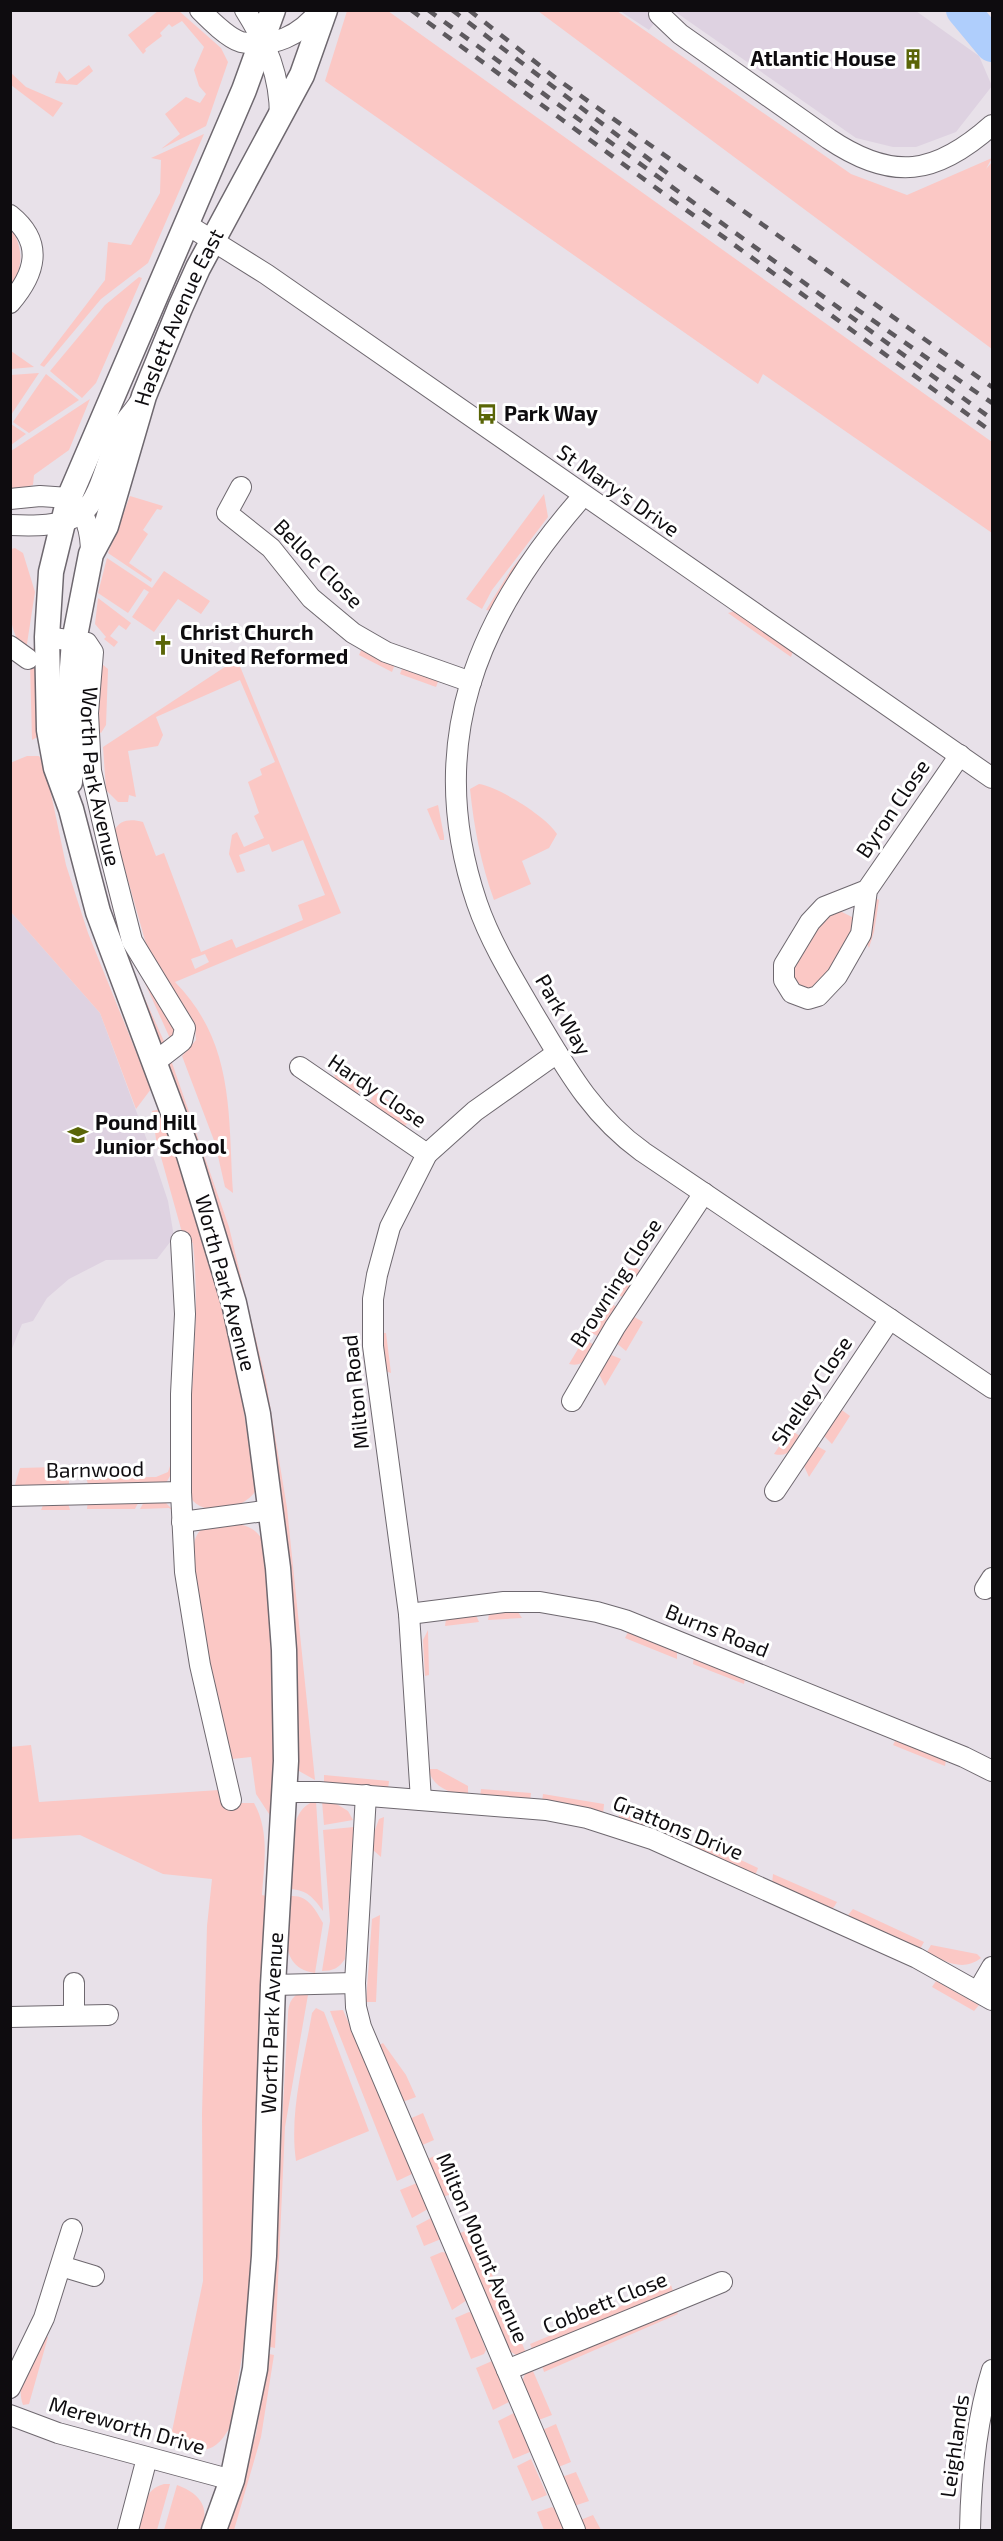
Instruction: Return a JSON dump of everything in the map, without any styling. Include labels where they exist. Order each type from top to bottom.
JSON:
[{"type":"main road","name":"Haslett Avenue East","points":[[72,511],[186,224],[251,71],[250,42],[273,10]]},
{"type":"main road","name":"Haslett Avenue East","points":[[74,641],[91,554],[106,526],[114,504],[144,396],[180,308],[212,240],[302,75],[325,10]]},
{"type":"main road","name":"Worth Park Avenue","points":[[72,511],[51,572],[47,637],[49,730],[56,768],[71,809],[98,912],[189,1155],[234,1303],[258,1414],[271,1510],[284,1650],[287,1728],[273,1984],[260,2315],[255,2369],[232,2480],[214,2530]]},
{"type":"main road","name":"Worth Park Avenue","points":[[71,809],[70,694],[74,641]]},
{"type":"street","points":[[200,10],[250,42],[276,73],[280,90],[280,118]]},
{"type":"street","points":[[244,10],[250,42]]},
{"type":"street","points":[[250,42],[276,43],[291,36],[320,10]]},
{"type":"street","points":[[660,15],[680,34],[853,155],[875,164],[902,169],[928,165],[973,142],[993,125]]},
{"type":"street","points":[[10,215],[27,234],[33,256],[31,271],[25,286],[10,303]]},
{"type":"street","name":"St Mary's Drive","points":[[186,224],[266,273],[583,496],[993,778]]},
{"type":"street","points":[[10,525],[46,525],[91,502],[122,426],[144,396]]},
{"type":"street","name":"Belloc Close","points":[[241,487],[227,513],[271,548],[295,580],[330,615],[353,633],[386,652],[471,682]]},
{"type":"street","name":"Park Way","points":[[583,496],[514,586],[488,636],[471,682],[459,726],[454,771],[454,801],[465,862],[477,903],[493,940],[584,1097],[612,1128],[704,1193],[993,1388]]},
{"type":"street","points":[[10,499],[72,511],[91,536],[91,554]]},
{"type":"street","points":[[47,637],[74,641]]},
{"type":"street","name":"Worth Park Avenue","points":[[74,641],[87,643],[93,652],[88,713],[91,771],[132,941],[185,1028],[182,1041],[155,1062]]},
{"type":"street","points":[[10,646],[28,658]]},
{"type":"street","name":"Byron Close","points":[[867,890],[824,907],[810,922],[784,965],[784,980],[792,993],[808,999],[818,996],[837,976],[861,934],[867,890],[960,755]]},
{"type":"street","name":"Milton Road","points":[[421,1800],[409,1614],[375,1365],[374,1299],[382,1250],[390,1227],[427,1154],[475,1110],[557,1053]]},
{"type":"street","name":"Hardy Close","points":[[300,1067],[427,1154]]},
{"type":"street","name":"Browning Close","points":[[572,1401],[615,1327],[704,1193]]},
{"type":"street","name":"Worth Park Avenue","points":[[181,1240],[185,1314],[181,1394],[181,1492],[185,1572],[192,1623],[231,1800]]},
{"type":"street","name":"Shelley Close","points":[[775,1491],[890,1319]]},
{"type":"street","name":"Barnwood","points":[[10,1496],[181,1492]]},
{"type":"street","points":[[182,1522],[271,1510]]},
{"type":"street","name":"Burns Road","points":[[409,1614],[504,1602],[550,1603],[597,1612],[626,1620],[964,1757],[993,1771]]},
{"type":"street","name":"Grattons Drive","points":[[284,1792],[366,1795],[546,1810],[587,1818],[662,1844],[917,1958],[985,1996]]},
{"type":"street","name":"Milton Mount Avenue","points":[[366,1795],[355,1983],[356,2007],[361,2027],[574,2530]]},
{"type":"street","points":[[985,1996],[993,1967]]},
{"type":"street","points":[[74,1983],[74,2015]]},
{"type":"street","points":[[273,1984],[355,1983]]},
{"type":"street","points":[[10,2017],[108,2015]]},
{"type":"street","points":[[10,2388],[44,2318],[72,2229]]},
{"type":"street","points":[[61,2266],[94,2276]]},
{"type":"street","name":"Cobbett Close","points":[[507,2370],[722,2282]]},
{"type":"street","name":"Leighlands","points":[[970,2530],[971,2490],[978,2436],[985,2395],[993,2370]]},
{"type":"street","name":"Mereworth Drive","points":[[10,2415],[58,2433],[232,2480]]},
{"type":"street","points":[[128,2530],[147,2458]]},
{"type":"shaded area","points":[[158,11],[179,11],[221,48],[228,62],[206,126],[161,149],[180,134],[165,114],[186,97],[200,103],[206,94],[199,86],[194,70],[204,47],[182,21],[172,27],[169,24],[160,33],[162,36],[145,49],[143,54],[128,35]]},
{"type":"shaded area","points":[[347,11],[388,11],[992,442],[992,533],[763,374],[758,384],[325,81]]},
{"type":"shaded area","points":[[538,11],[617,11],[851,174],[907,195],[992,158],[986,169],[992,162],[992,349]]},
{"type":"shaded area","points":[[620,11],[664,11],[649,30]]},
{"type":"shaded area","points":[[674,11],[916,11],[979,56],[992,86],[956,132],[916,147],[893,147],[856,138]]},
{"type":"shaded area","points":[[89,65],[93,71],[77,85],[55,83],[59,71],[67,81]]},
{"type":"shaded area","points":[[10,72],[26,87],[63,103],[53,117],[11,85]]},
{"type":"shaded area","points":[[204,134],[148,263],[101,299],[44,367],[40,365],[105,280],[108,242],[131,245],[160,193],[161,160],[151,158]]},
{"type":"shaded area","points":[[11,228],[20,250],[20,264],[11,286]]},
{"type":"shaded area","points":[[139,277],[142,278],[96,383],[82,398],[50,371],[105,305]]},
{"type":"shaded area","points":[[11,351],[34,367],[11,369]]},
{"type":"shaded area","points":[[39,373],[11,415],[11,375]]},
{"type":"shaded area","points":[[46,374],[79,400],[29,433],[13,422]]},
{"type":"shaded area","points":[[90,399],[69,450],[34,475],[33,485],[11,491],[11,451]]},
{"type":"shaded area","points":[[10,425],[26,434],[11,445]]},
{"type":"shaded area","points":[[544,494],[548,517],[492,590],[482,609],[466,599]]},
{"type":"shaded area","points":[[130,496],[163,506],[161,510],[157,509],[143,530],[148,534],[129,563],[152,579],[151,582],[108,553]]},
{"type":"shaded area","points":[[551,521],[492,611],[486,610],[512,568]]},
{"type":"shaded area","points":[[15,548],[23,553],[35,592],[26,650],[18,641],[11,617],[9,589],[11,549]]},
{"type":"shaded area","points":[[107,558],[152,588],[164,571],[210,601],[201,614],[178,599],[154,632],[132,617],[149,592],[144,589],[128,613],[98,593]]},
{"type":"shaded area","points":[[98,598],[131,623],[126,630],[119,625],[110,636],[118,642],[114,647],[104,639],[106,637],[95,624]]},
{"type":"shaded area","points":[[735,611],[793,651],[791,657],[728,613]]},
{"type":"shaded area","points":[[35,643],[41,735],[32,740],[30,662]]},
{"type":"shaded area","points":[[362,648],[395,664],[392,672],[359,655]]},
{"type":"shaded area","points":[[237,659],[341,913],[175,982],[195,1005],[209,1030],[218,1055],[225,1081],[228,1108],[233,1193],[225,1187],[215,1143],[182,1056],[196,1040],[195,1027],[150,958],[114,831],[119,824],[126,821],[143,822],[156,856],[164,853],[201,952],[232,939],[236,948],[303,920],[298,905],[325,895],[303,840],[272,852],[269,844],[239,855],[245,871],[237,873],[229,854],[232,835],[237,832],[244,847],[264,838],[254,816],[259,813],[248,782],[262,775],[260,769],[275,762],[240,680],[156,717],[163,735],[158,746],[128,751],[136,797],[129,795],[128,802],[118,802],[106,790],[103,747]],"holes":[[[205,954],[209,962],[195,969],[191,959]]]},
{"type":"shaded area","points":[[102,664],[108,669],[106,725],[101,733],[97,731],[99,665]]},
{"type":"shaded area","points":[[403,666],[439,679],[436,687],[400,674]]},
{"type":"shaded area","points":[[27,756],[39,756],[45,765],[66,865],[88,933],[151,1089],[136,1109],[100,1013],[11,912],[10,763]]},
{"type":"shaded area","points":[[479,784],[488,786],[522,804],[543,819],[557,834],[549,848],[522,861],[531,884],[494,900],[476,832],[470,789]]},
{"type":"shaded area","points":[[438,805],[444,840],[440,840],[427,809]]},
{"type":"shaded area","points":[[106,883],[137,981],[167,1048],[162,1051],[133,984]]},
{"type":"shaded area","points":[[874,897],[879,900],[869,948],[866,942]]},
{"type":"shaded area","points":[[840,911],[852,917],[854,928],[822,984],[817,988],[803,990],[792,980],[792,966],[822,920],[827,915]]},
{"type":"shaded area","name":"Pound Hill Junior School","points":[[11,912],[100,1013],[168,1201],[174,1237],[157,1259],[106,1260],[69,1279],[47,1298],[33,1321],[22,1324],[11,1351]]},
{"type":"shaded area","points":[[143,973],[178,1031],[173,1045],[144,981]]},
{"type":"shaded area","points":[[171,1060],[229,1227],[266,1381],[287,1508],[315,1780],[299,1771],[295,1762],[285,1549],[178,1097],[167,1062]]},
{"type":"shaded area","points":[[334,1065],[364,1084],[356,1096],[336,1080]]},
{"type":"shaded area","points":[[376,1092],[412,1116],[404,1128],[368,1104]]},
{"type":"shaded area","points":[[161,1109],[204,1231],[235,1355],[256,1490],[242,1503],[222,1509],[203,1507],[189,1495],[196,1306],[193,1243],[183,1236],[156,1139],[152,1111]]},
{"type":"shaded area","points":[[636,1268],[641,1271],[624,1298],[613,1292],[626,1269]]},
{"type":"shaded area","points":[[606,1301],[619,1308],[601,1338],[588,1331]]},
{"type":"shaded area","points":[[631,1315],[643,1322],[626,1351],[615,1342]]},
{"type":"shaded area","points":[[381,1333],[386,1333],[391,1373],[385,1371]]},
{"type":"shaded area","points":[[584,1339],[596,1346],[582,1363],[569,1364]]},
{"type":"shaded area","points":[[609,1354],[621,1359],[605,1386],[599,1374]]},
{"type":"shaded area","points":[[839,1408],[850,1416],[832,1444],[822,1434]]},
{"type":"shaded area","points":[[790,1430],[802,1437],[787,1453],[774,1454]]},
{"type":"shaded area","points":[[815,1445],[826,1451],[809,1477],[804,1466]]},
{"type":"shaded area","points":[[170,1466],[170,1476],[166,1483],[89,1487],[86,1478],[156,1477],[168,1472]]},
{"type":"shaded area","points":[[57,1467],[69,1477],[69,1489],[14,1488],[20,1468]]},
{"type":"shaded area","points":[[88,1500],[139,1501],[135,1509],[87,1509]]},
{"type":"shaded area","points":[[145,1500],[166,1503],[175,1512],[169,1508],[140,1509]]},
{"type":"shaded area","points":[[44,1503],[68,1503],[70,1510],[41,1510]]},
{"type":"shaded area","points":[[237,1524],[256,1532],[262,1539],[266,1550],[275,1742],[273,1820],[256,1794],[251,1757],[232,1759],[206,1644],[195,1578],[193,1553],[199,1532],[208,1526]]},
{"type":"shaded area","points":[[518,1612],[522,1618],[488,1620],[489,1614]]},
{"type":"shaded area","points":[[476,1615],[479,1622],[445,1626],[446,1619]]},
{"type":"shaded area","points":[[428,1630],[429,1675],[425,1676],[423,1640]]},
{"type":"shaded area","points":[[629,1630],[677,1650],[677,1659],[625,1638]]},
{"type":"shaded area","points":[[694,1657],[745,1678],[744,1684],[693,1664]]},
{"type":"shaded area","points":[[896,1739],[946,1759],[945,1766],[893,1745]]},
{"type":"shaded area","points":[[31,1745],[39,1802],[219,1790],[223,1803],[254,1803],[262,1825],[265,1859],[262,1895],[266,1896],[253,2292],[230,2427],[211,2448],[197,2449],[170,2441],[203,2281],[202,2114],[207,1926],[212,1879],[163,1874],[80,1835],[11,1839],[10,1747]]},
{"type":"shaded area","points":[[429,1769],[437,1769],[468,1786],[468,1796],[449,1791],[438,1785]]},
{"type":"shaded area","points":[[324,1775],[389,1781],[388,1789],[324,1783]]},
{"type":"shaded area","points":[[481,1789],[531,1793],[530,1802],[480,1798]]},
{"type":"shaded area","points":[[543,1794],[604,1804],[603,1815],[542,1802]]},
{"type":"shaded area","points":[[330,1800],[348,1811],[353,1820],[324,1825],[322,1801]]},
{"type":"shaded area","points":[[316,1801],[323,1911],[309,1895],[290,1889],[292,1838],[295,1825],[299,1814],[306,1806]]},
{"type":"shaded area","points":[[622,1809],[681,1832],[678,1842],[618,1818]]},
{"type":"shaded area","points":[[384,1817],[381,1857],[373,1850],[374,1833],[379,1819]]},
{"type":"shaded area","points":[[354,1827],[345,1959],[335,1968],[322,1971],[330,1921],[323,1830]]},
{"type":"shaded area","points":[[696,1839],[758,1868],[755,1876],[694,1850]]},
{"type":"shaded area","points":[[773,1874],[837,1902],[831,1909],[772,1884]]},
{"type":"shaded area","points":[[291,1896],[306,1900],[323,1923],[315,1973],[302,1969],[294,1963],[289,1954],[287,1931]]},
{"type":"shaded area","points":[[853,1909],[924,1942],[920,1949],[851,1918],[848,1915]]},
{"type":"shaded area","points":[[380,1915],[376,2002],[366,2002],[372,1919]]},
{"type":"shaded area","points":[[931,1945],[977,1954],[981,1958],[968,1964],[954,1964],[927,1952]]},
{"type":"shaded area","points":[[936,1981],[979,2005],[974,2011],[932,1987]]},
{"type":"shaded area","points":[[309,1989],[285,2127],[275,2348],[270,2347],[288,2014],[294,1997]]},
{"type":"shaded area","points":[[316,2008],[324,2012],[369,2131],[296,2161],[294,2124],[296,2105],[312,2013]]},
{"type":"shaded area","points":[[343,2010],[414,2173],[397,2181],[330,2011]]},
{"type":"shaded area","points":[[383,2043],[406,2075],[416,2097],[400,2103],[377,2046]]},
{"type":"shaded area","points":[[423,2113],[434,2140],[418,2147],[407,2120]]},
{"type":"shaded area","points":[[442,2153],[458,2191],[441,2198],[425,2160]]},
{"type":"shaded area","points":[[417,2183],[428,2209],[412,2218],[400,2190]]},
{"type":"shaded area","points":[[431,2218],[441,2239],[424,2246],[416,2226]]},
{"type":"shaded area","points":[[472,2228],[527,2355],[518,2356],[506,2349],[458,2234]]},
{"type":"shaded area","points":[[442,2252],[447,2253],[467,2300],[452,2310],[430,2257]]},
{"type":"shaded area","points":[[671,2285],[673,2291],[533,2351],[530,2344]]},
{"type":"shaded area","points":[[675,2307],[678,2314],[544,2372],[541,2362]]},
{"type":"shaded area","points":[[469,2312],[472,2313],[486,2350],[484,2354],[471,2359],[455,2318]]},
{"type":"shaded area","points":[[44,2335],[48,2337],[29,2404],[23,2405],[21,2387],[23,2378]]},
{"type":"shaded area","points":[[269,2354],[274,2355],[261,2437],[234,2530],[227,2530],[256,2434]]},
{"type":"shaded area","points":[[492,2361],[509,2402],[493,2410],[476,2368]]},
{"type":"shaded area","points":[[533,2371],[552,2415],[536,2421],[520,2387],[525,2374]]},
{"type":"shaded area","points":[[514,2413],[530,2452],[513,2459],[498,2421]]},
{"type":"shaded area","points":[[556,2424],[571,2462],[556,2468],[540,2431]]},
{"type":"shaded area","points":[[531,2459],[547,2495],[532,2501],[517,2466]]},
{"type":"shaded area","points":[[576,2472],[589,2501],[571,2507],[559,2478]]},
{"type":"shaded area","points":[[164,2484],[170,2484],[157,2530],[137,2530],[144,2502],[152,2491]]},
{"type":"shaded area","points":[[177,2485],[191,2492],[201,2502],[205,2514],[201,2530],[164,2530]]},
{"type":"shaded area","points":[[552,2507],[556,2510],[564,2530],[544,2530],[537,2512]]},
{"type":"shaded area","points":[[593,2515],[601,2530],[582,2530],[578,2521]]},
{"type":"waterway","points":[[963,10],[992,45]]},
{"type":"railway","points":[[411,10],[992,432]]},
{"type":"railway","points":[[428,10],[992,419]]},
{"type":"railway","points":[[452,10],[670,175]]},
{"type":"railway","points":[[469,10],[557,79],[992,387]]},
{"type":"railway","points":[[855,308],[992,403]]},
{"type":"place","name":"Atlantic House","points":[[913,59]]},
{"type":"place","name":"Park Way","points":[[487,414]]},
{"type":"place","name":"Christ Church United Reformed","points":[[163,645]]},
{"type":"place","name":"Pound Hill Junior School","points":[[78,1135]]}]
